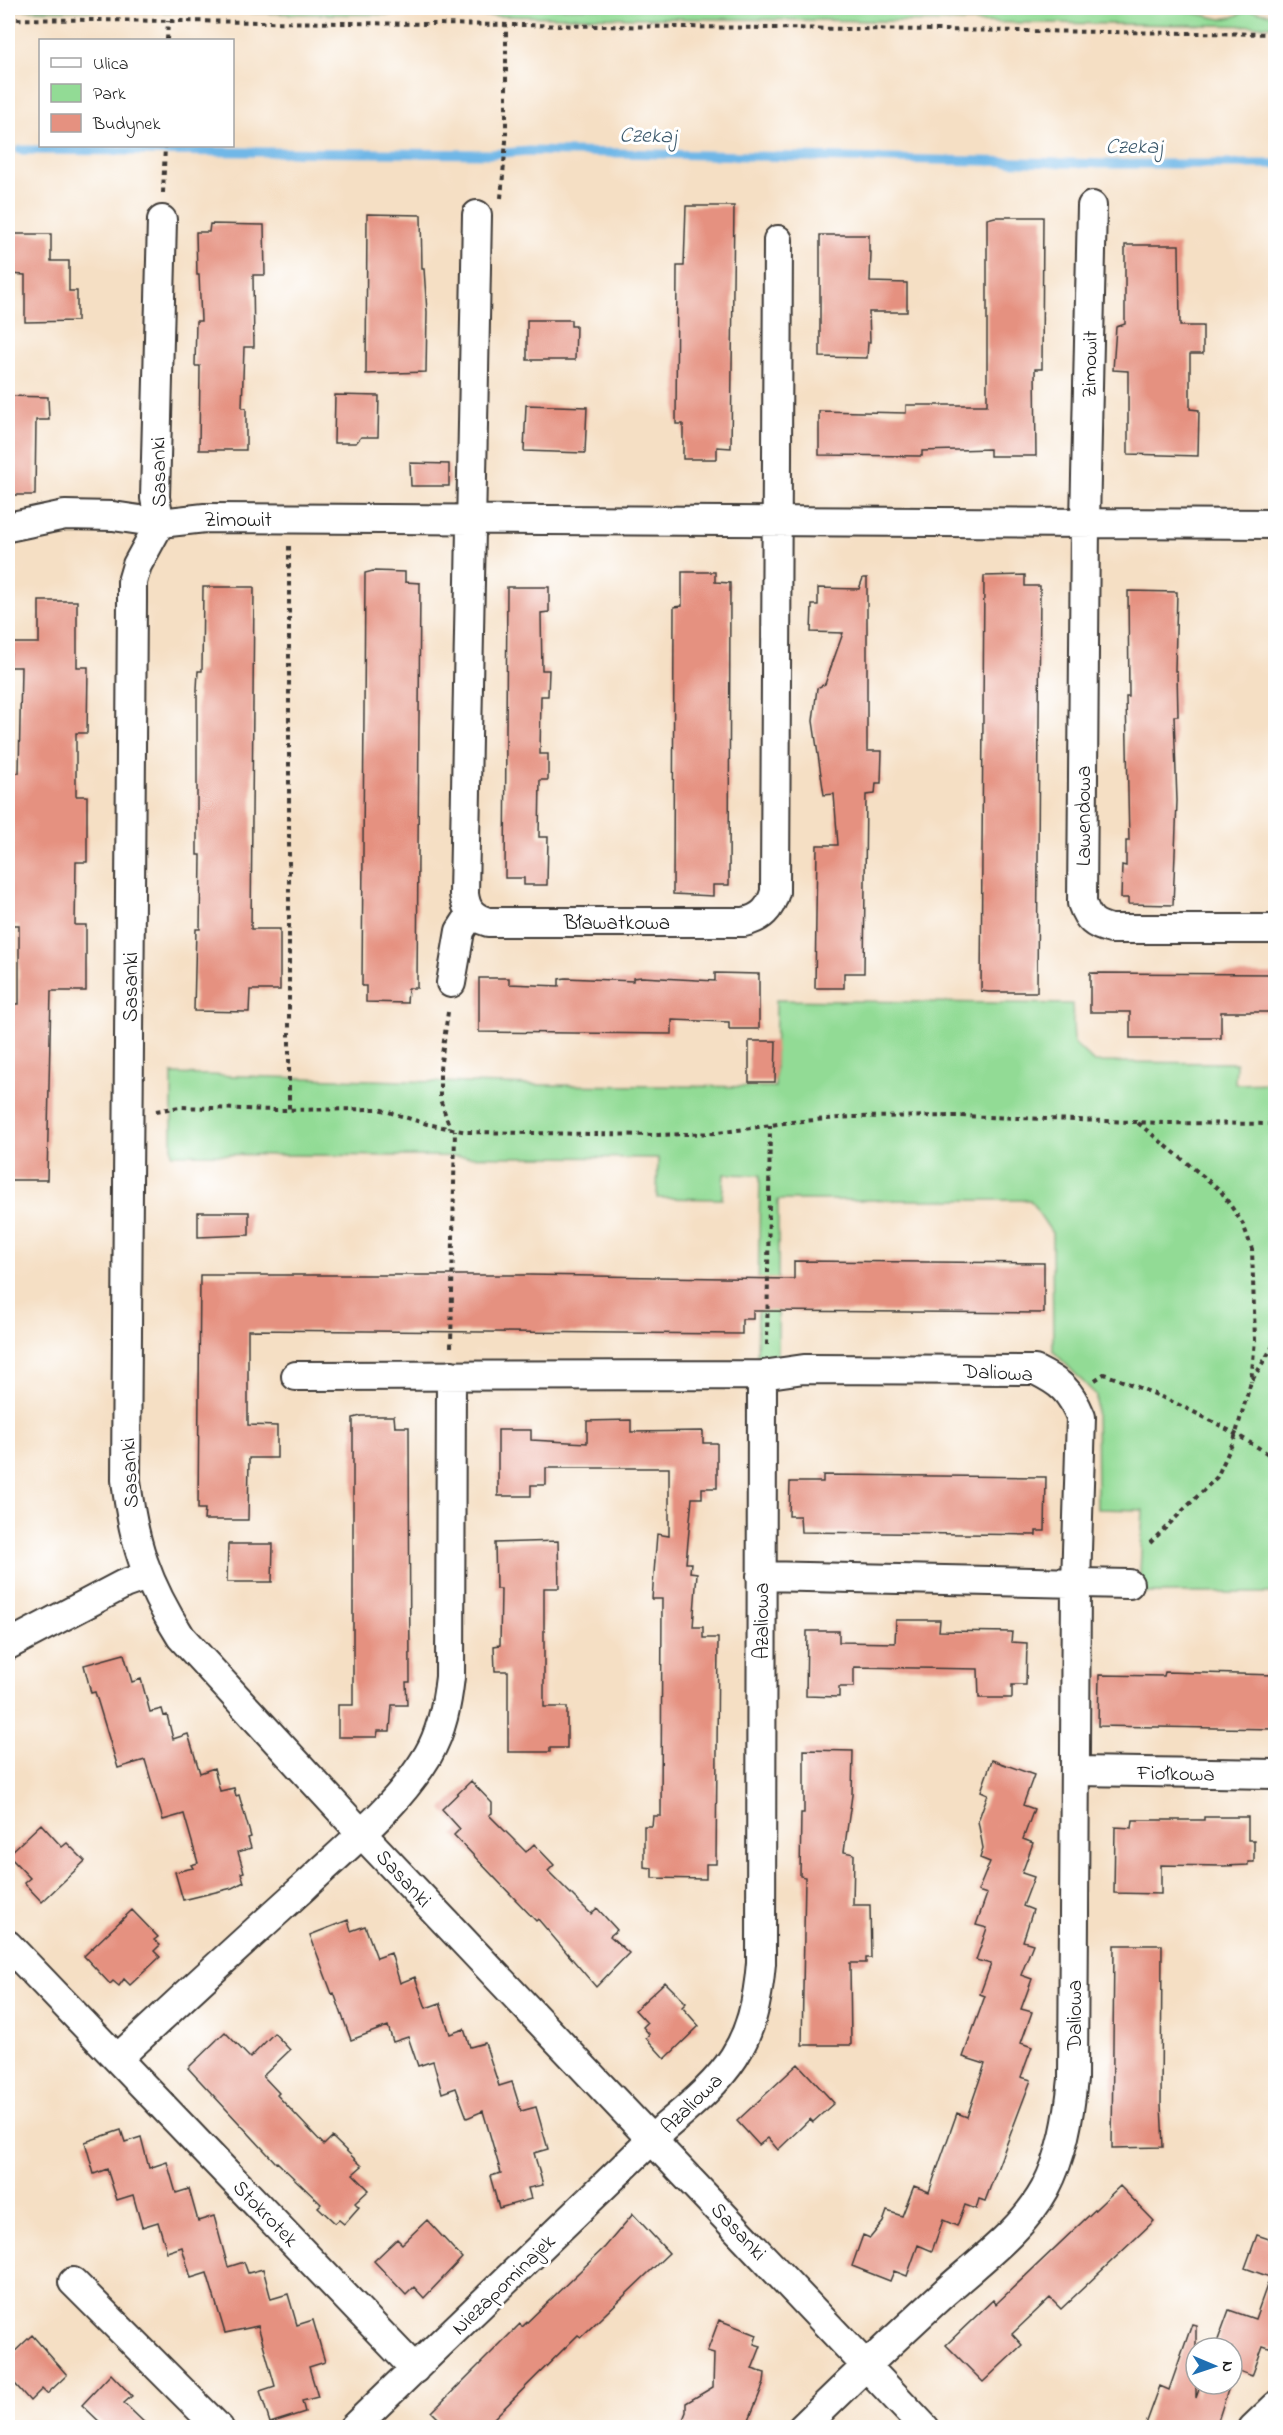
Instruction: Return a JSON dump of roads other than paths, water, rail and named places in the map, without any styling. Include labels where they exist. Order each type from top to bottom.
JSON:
[{"type":"street","name":"Zimowit","points":[[1085,522],[1092,206]]},
{"type":"street","points":[[452,983],[460,931],[471,914],[464,894],[477,215]]},
{"type":"street","name":"Sasanki","points":[[162,220],[155,498],[160,523],[143,551],[132,582],[126,1480],[130,1515],[147,1576],[164,1611],[181,1637],[362,1833],[925,2427]]},
{"type":"street","points":[[776,520],[778,240]]},
{"type":"street","name":"Zimowit","points":[[8,527],[65,515],[113,516],[160,523],[206,518],[1275,524]]},
{"type":"street","name":"Bławatkowa","points":[[471,914],[477,919],[488,922],[744,922],[756,920],[765,913],[775,892],[776,520]]},
{"type":"street","name":"Lawendowa","points":[[1085,522],[1082,903],[1087,917],[1096,925],[1111,929],[1275,929]]},
{"type":"street","name":"Daliowa","points":[[762,1375],[804,1369],[1035,1370],[1056,1380],[1072,1396],[1081,1417],[1076,1584],[1073,2079],[1069,2117],[1058,2158],[1044,2189],[1022,2222],[866,2366]]},
{"type":"street","points":[[118,2058],[362,1833],[414,1776],[424,1761],[439,1730],[447,1704],[452,1648],[451,1375]]},
{"type":"street","points":[[296,1376],[762,1375]]},
{"type":"street","name":"Azaliowa","points":[[653,2140],[709,2089],[727,2069],[748,2030],[758,1992],[761,1964],[762,1375]]},
{"type":"street","points":[[8,1644],[124,1584],[147,1576]]},
{"type":"street","points":[[761,1576],[1129,1584]]},
{"type":"street","name":"Fiołkowa","points":[[1076,1771],[1275,1774]]},
{"type":"street","name":"Stokrotek","points":[[8,1945],[415,2369]]},
{"type":"street","name":"Niezapominajek","points":[[353,2427],[653,2140]]},
{"type":"street","points":[[73,2282],[219,2427]]},
{"type":"street","points":[[802,2427],[866,2366]]},
{"type":"street","points":[[1253,2427],[1275,2406]]},
{"type":"waterway","name":"Czekaj","points":[[20,150],[490,154],[529,151],[1111,164],[1276,164]]}]
